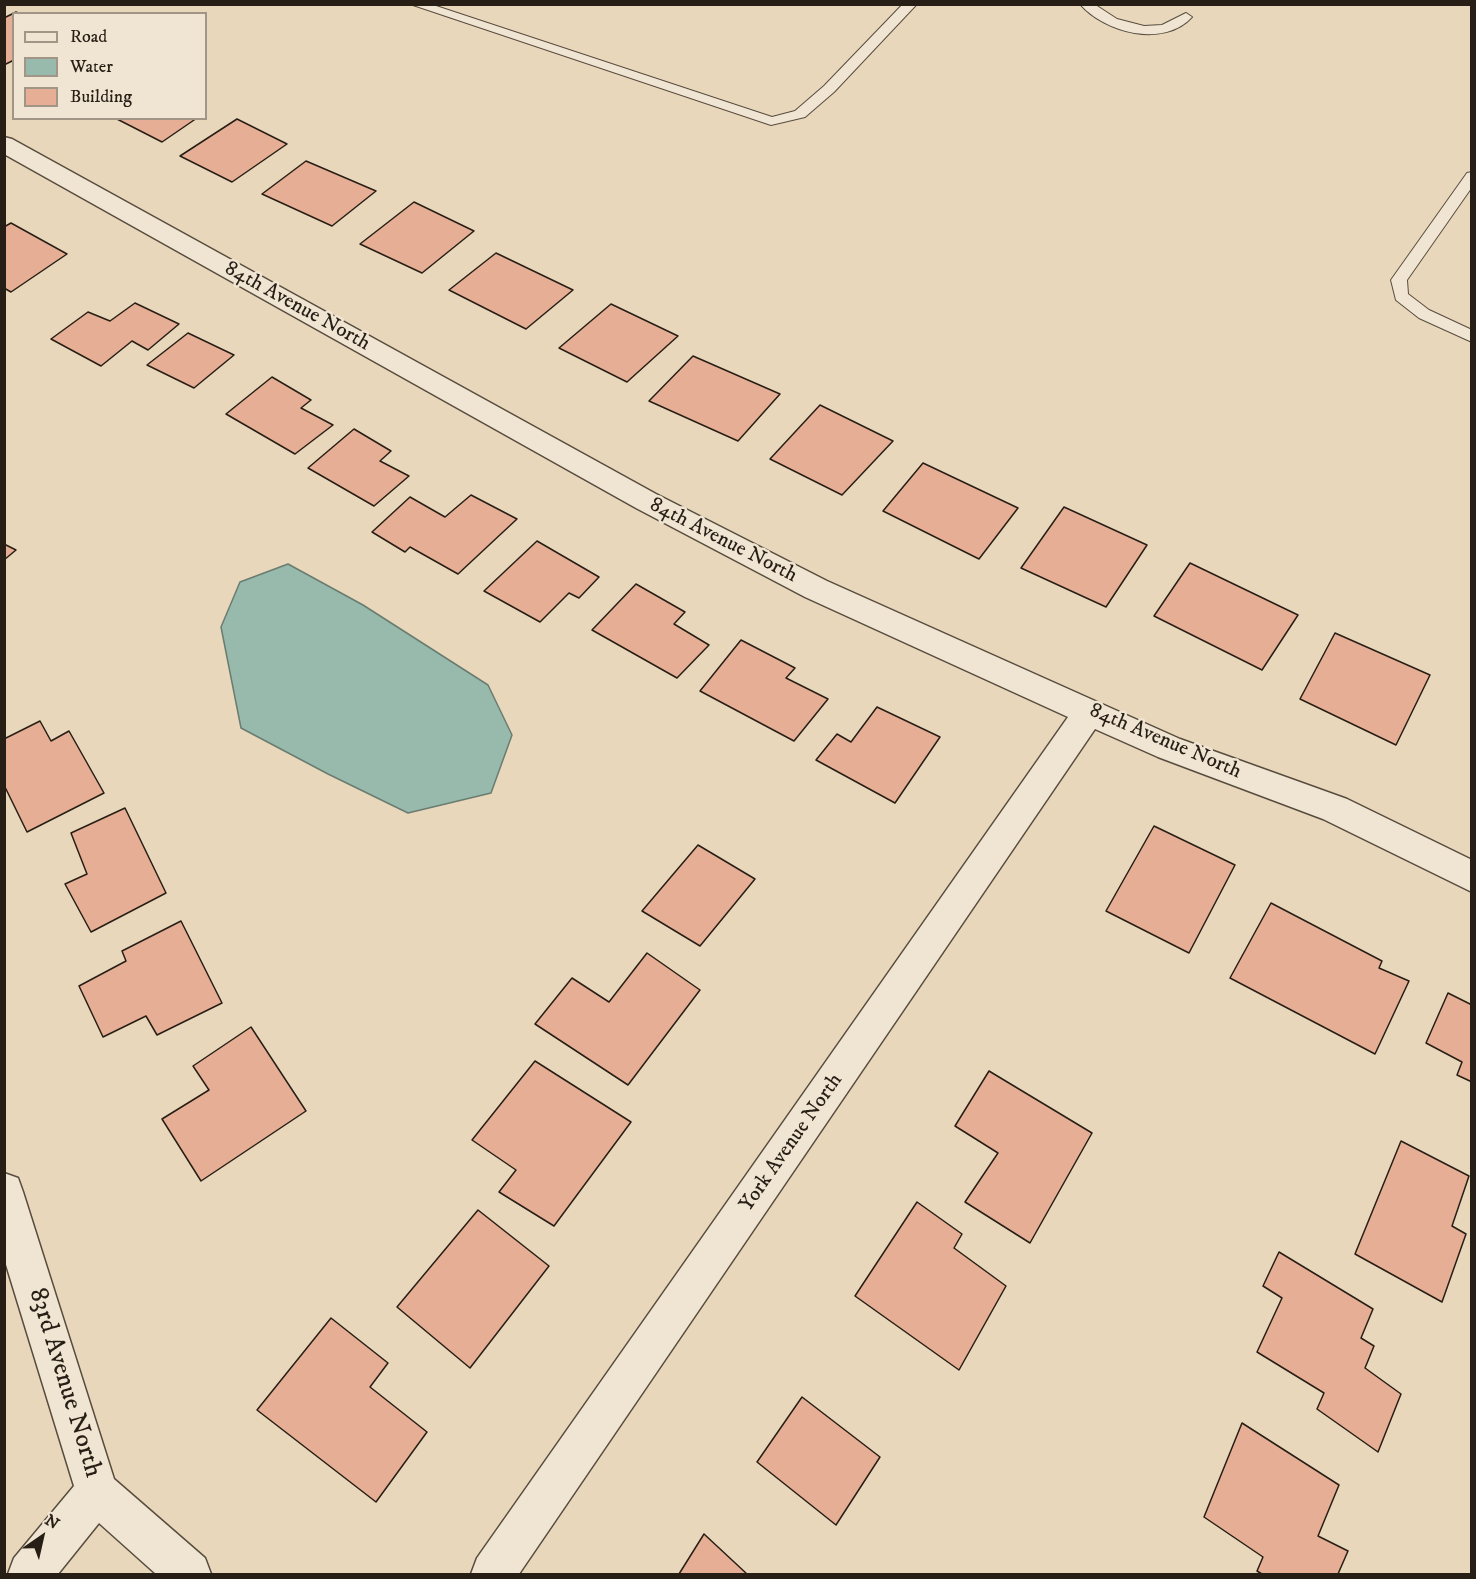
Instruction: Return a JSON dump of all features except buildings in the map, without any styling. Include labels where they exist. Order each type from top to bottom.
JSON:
[{"type":"street","name":"84th Avenue North","points":[[11,155],[657,507],[816,589],[1169,748],[1335,809],[1472,878]]},
{"type":"street","name":"York Avenue North","points":[[493,1575],[1090,711]]},
{"type":"street","name":"83rd Avenue North","points":[[4,1192],[97,1492],[189,1575]]},
{"type":"street","points":[[30,1575],[97,1492]]},
{"type":"lane","points":[[416,4],[771,121],[800,114],[829,89],[911,4]]},
{"type":"lane","points":[[1086,4],[1109,21],[1138,30],[1164,29],[1186,17]]},
{"type":"lane","points":[[1472,176],[1399,280],[1401,296],[1424,314],[1472,337]]},
{"type":"water","points":[[288,564],[363,605],[488,685],[512,735],[491,793],[408,813],[241,728],[221,627],[240,582]]}]
